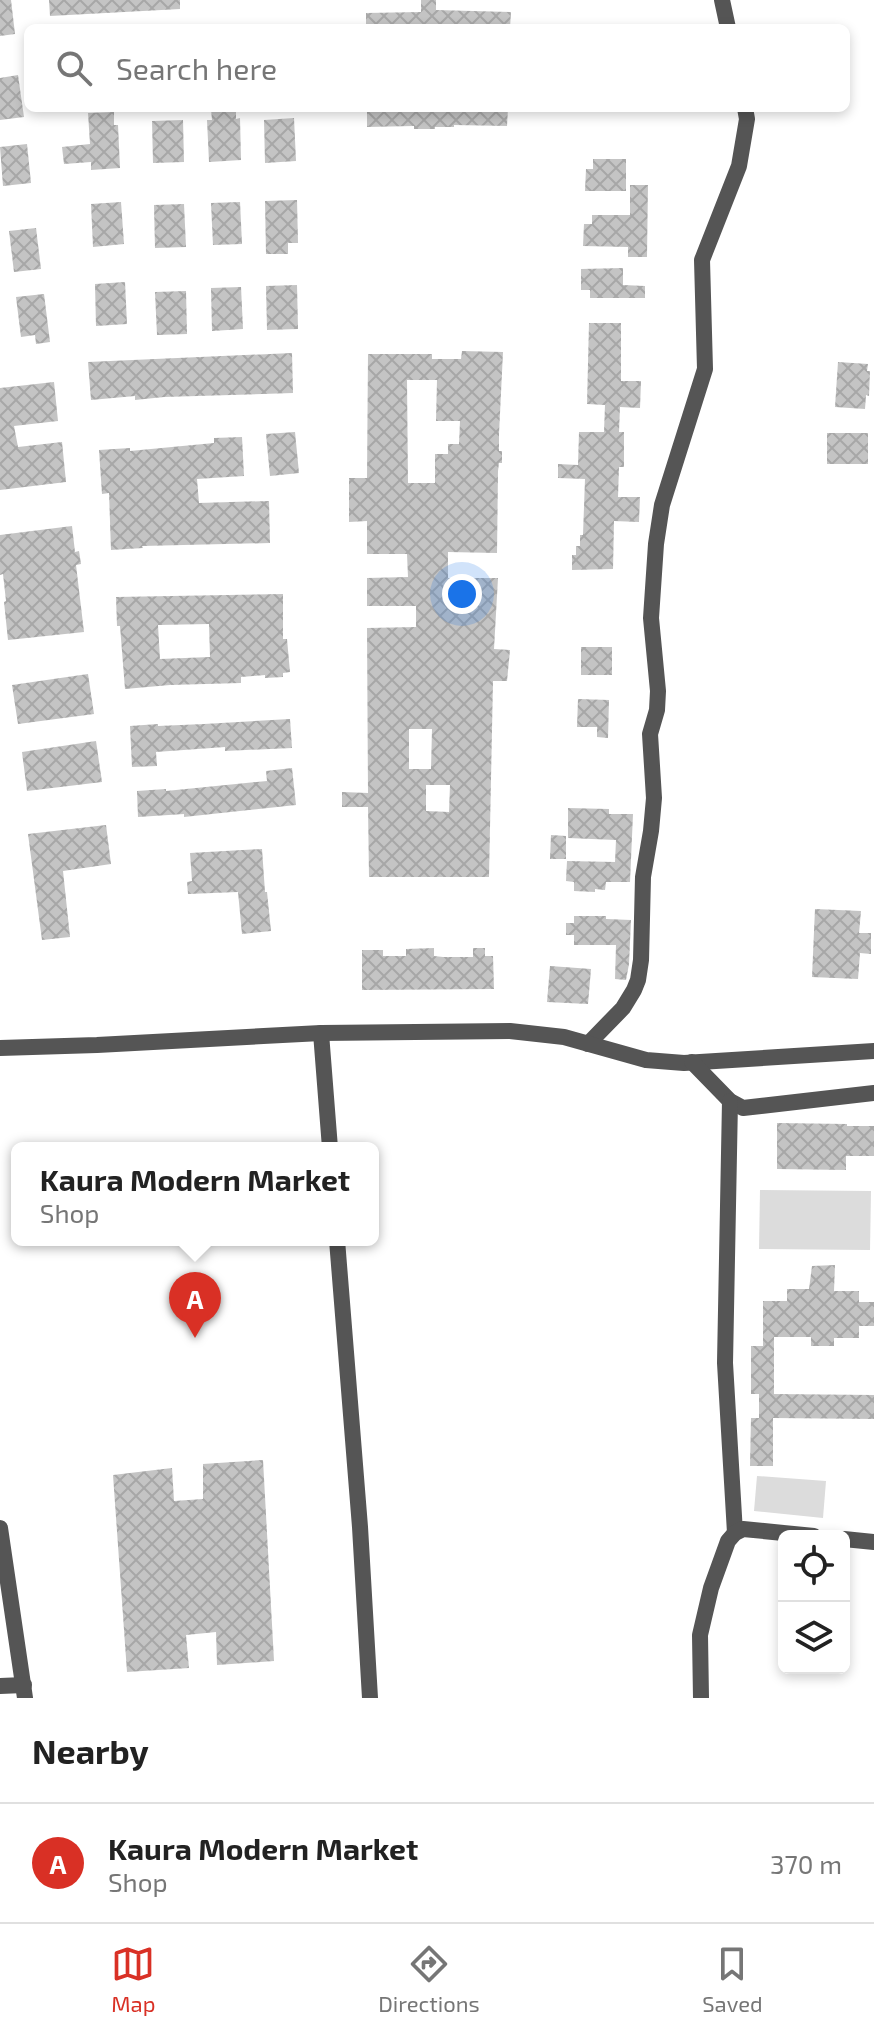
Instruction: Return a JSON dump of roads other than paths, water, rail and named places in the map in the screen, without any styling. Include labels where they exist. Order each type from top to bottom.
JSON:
[{"type":"street","points":[[722,0],[727,24]]},
{"type":"street","points":[[588,1044],[623,1008],[638,980],[643,877],[654,798],[650,734],[657,710],[658,691],[651,618],[656,544],[662,505],[705,369],[702,260],[739,166],[746,112]]},
{"type":"street","points":[[0,1048],[321,1033],[510,1031],[564,1037],[646,1060],[692,1062],[874,1051]]},
{"type":"street","points":[[321,1033],[330,1142]]},
{"type":"street","points":[[692,1062],[730,1101],[743,1108],[874,1093]]},
{"type":"street","points":[[730,1101],[725,1363],[735,1533]]},
{"type":"street","points":[[337,1246],[370,1698]]},
{"type":"street","points":[[0,1528],[25,1692],[0,1686]]},
{"type":"street","points":[[701,1698],[700,1635],[711,1588],[728,1541],[743,1529],[778,1532]]},
{"type":"street","points":[[850,1540],[874,1542]]},
{"type":"place","name":"Kaura Modern Market","points":[[195,1338]]}]
